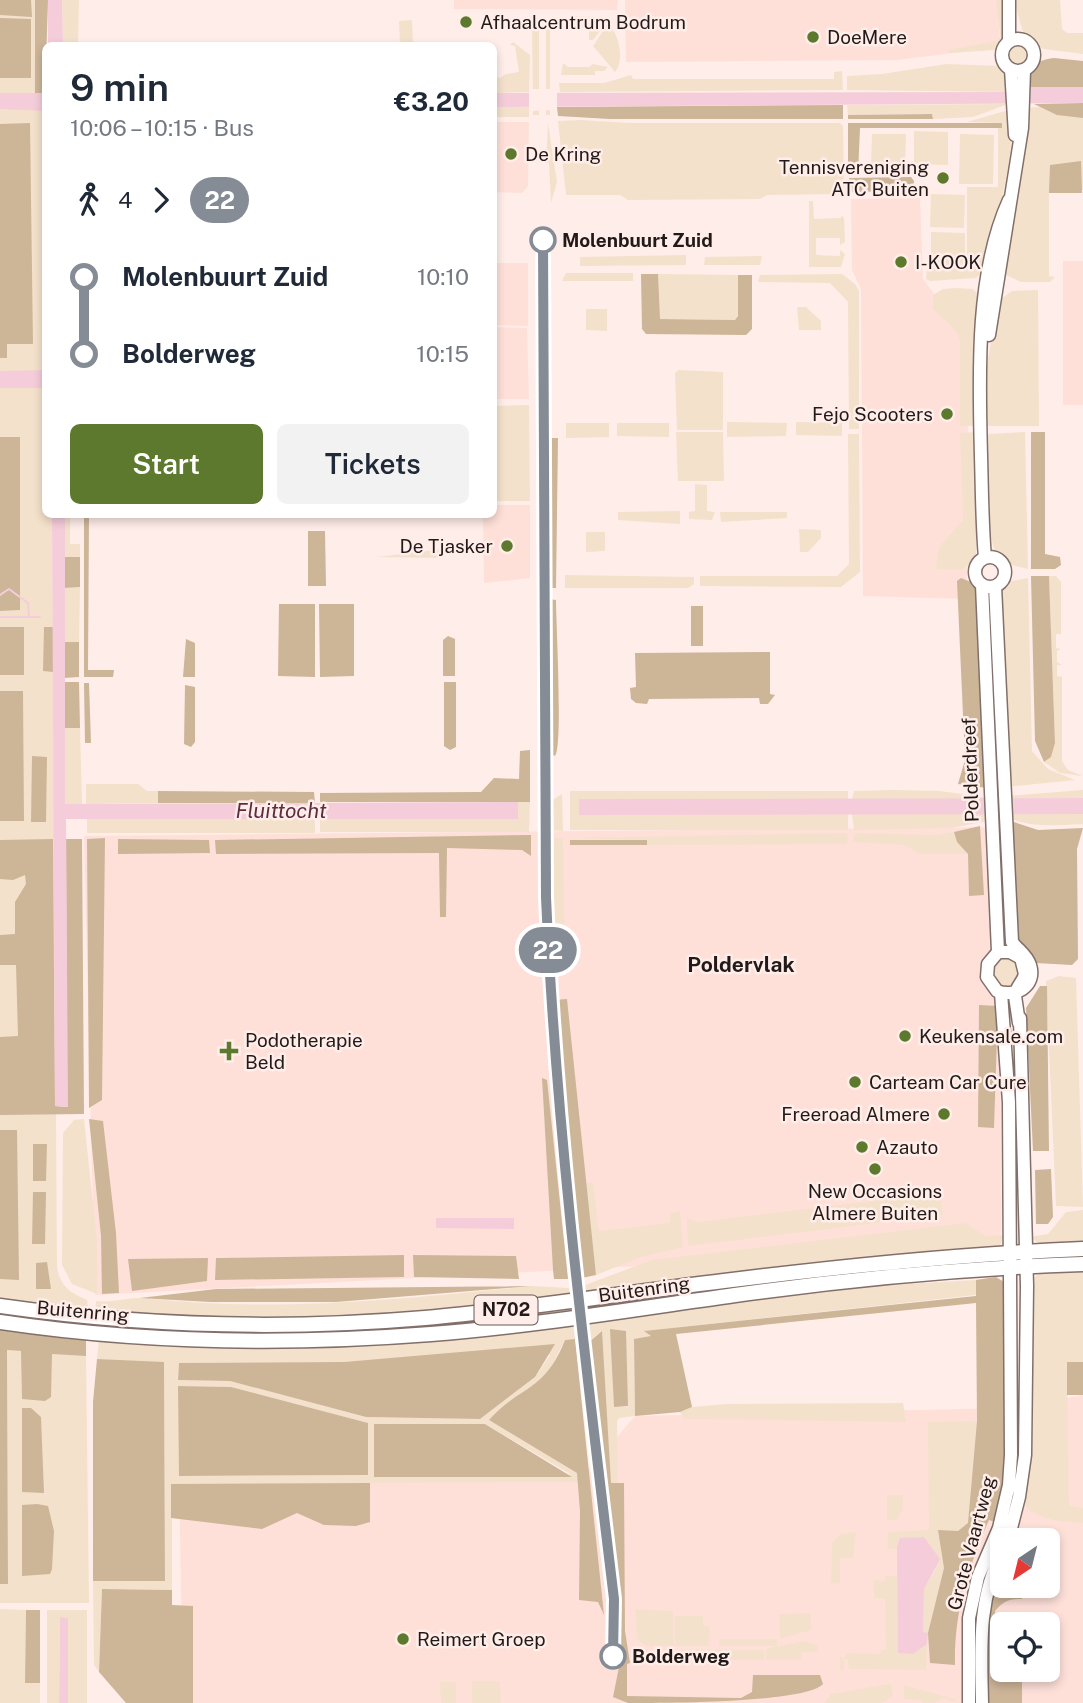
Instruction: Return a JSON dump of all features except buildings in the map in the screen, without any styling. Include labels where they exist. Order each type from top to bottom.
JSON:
[{"type":"highway","name":"Buitenring","points":[[0,1322],[92,1332],[200,1338],[395,1336],[616,1314],[737,1295],[1083,1249]]},
{"type":"highway","name":"Buitenring","points":[[0,1306],[164,1322],[292,1324],[396,1320],[591,1300],[924,1258],[1018,1259],[1083,1264]]},
{"type":"main road","points":[[1010,0],[1023,40],[1033,54],[1031,62],[1018,74]]},
{"type":"main road","points":[[989,558],[975,571],[982,585],[995,586],[1004,577],[1004,570],[989,558],[982,496],[981,373],[986,287],[1000,222],[1009,200],[1017,149],[1018,74],[1002,57],[1009,42],[1010,0]]},
{"type":"main road","points":[[1009,42],[1023,40]]},
{"type":"main road","name":"Polderdreef","points":[[982,585],[997,781]]},
{"type":"main road","name":"Polderdreef","points":[[995,586],[1001,658],[997,781],[998,953]]},
{"type":"main road","name":"Polderdreef","points":[[998,831],[1015,946],[1028,966]]},
{"type":"main road","points":[[1017,992],[1001,993],[993,989],[987,977],[988,964],[998,953],[1014,953],[1028,966],[1017,992],[1018,1259]]},
{"type":"main road","points":[[1001,993],[1018,1259]]},
{"type":"main road","name":"Grote Vaartweg","points":[[1011,1528],[1025,1455],[1018,1259]]},
{"type":"main road","name":"Grote Vaartweg","points":[[969,1703],[970,1618],[978,1577],[999,1528],[1011,1473],[1018,1259]]},
{"type":"main road","name":"Grote Vaartweg","points":[[982,1703],[981,1619],[990,1583]]},
{"type":"shaded area","points":[[0,0],[46,0],[46,42],[42,42],[42,518],[52,518],[57,1266],[66,1288],[87,1300],[89,1312],[0,1303]]},
{"type":"shaded area","points":[[0,0],[31,0],[32,17],[0,15]]},
{"type":"shaded area","points":[[35,0],[48,0],[47,42],[42,42],[42,93],[35,93]]},
{"type":"shaded area","points":[[62,0],[79,0],[78,42],[63,42]]},
{"type":"shaded area","points":[[454,0],[618,0],[617,10],[454,9]]},
{"type":"shaded area","name":"DoeMere","points":[[625,0],[997,0],[1000,47],[897,60],[626,62]]},
{"type":"shaded area","points":[[996,0],[1006,0],[1006,40],[995,50],[950,53],[948,50],[997,41],[1000,36]]},
{"type":"shaded area","points":[[1015,0],[1060,0],[1062,29],[1067,33],[1083,33],[1083,54],[1034,45],[1023,31]]},
{"type":"shaded area","points":[[572,16],[593,17],[606,23],[593,40],[589,40],[589,31],[571,20]]},
{"type":"shaded area","points":[[0,18],[31,19],[31,78],[0,78]]},
{"type":"shaded area","points":[[412,20],[413,42],[400,42],[399,21]]},
{"type":"shaded area","points":[[539,21],[539,115],[533,115],[532,22]]},
{"type":"shaded area","points":[[546,21],[550,21],[550,115],[546,115]]},
{"type":"shaded area","points":[[607,25],[615,33],[619,46],[620,61],[615,72],[593,46]]},
{"type":"shaded area","points":[[513,42],[530,55],[529,92],[497,93],[497,77],[519,72],[515,46],[510,45]]},
{"type":"shaded area","points":[[1014,44],[1022,44],[1028,54],[1022,64],[1014,64],[1008,58],[1008,50]]},
{"type":"shaded area","points":[[1054,58],[1083,61],[1083,87],[1025,87],[1029,74],[1037,63]]},
{"type":"shaded area","points":[[563,63],[568,67],[589,67],[593,64],[608,67],[604,71],[595,71],[595,75],[561,75]]},
{"type":"shaded area","points":[[947,64],[1002,66],[1008,71],[1011,92],[847,90],[847,76],[882,74]]},
{"type":"shaded area","points":[[842,71],[843,90],[560,92],[559,83],[604,83],[631,75],[633,79],[834,79],[834,72]]},
{"type":"shaded area","points":[[1083,103],[1083,118],[1057,115],[1034,104]]},
{"type":"shaded area","points":[[1008,104],[973,117],[933,119],[932,114],[848,115],[847,105]]},
{"type":"shaded area","points":[[1083,104],[1083,190],[1049,191],[1049,276],[1055,277],[1050,282],[1021,282],[1006,275],[1005,269],[1025,108]]},
{"type":"shaded area","points":[[843,105],[843,119],[610,119],[558,116],[557,107]]},
{"type":"shaded area","points":[[497,107],[529,107],[529,117],[497,117]]},
{"type":"shaded area","points":[[1012,109],[1007,171],[984,271],[976,278],[930,281],[926,279],[927,267],[967,268],[967,187],[998,187],[998,128],[1002,128],[1002,123],[967,122]]},
{"type":"shaded area","points":[[932,114],[933,119],[848,119],[848,115]]},
{"type":"shaded area","points":[[558,121],[629,123],[840,123],[843,126],[844,190],[841,194],[767,195],[760,199],[628,200],[620,195],[566,195]]},
{"type":"shaded area","name":"De Kring","points":[[497,122],[529,122],[528,186],[522,193],[497,192]]},
{"type":"shaded area","points":[[30,123],[33,344],[7,344],[7,358],[0,358],[0,124]]},
{"type":"shaded area","points":[[548,123],[557,182],[551,203],[549,163],[546,163]]},
{"type":"shaded area","points":[[848,123],[1002,123],[1002,128],[860,128],[858,174],[848,175]]},
{"type":"shaded area","points":[[914,131],[948,132],[948,165],[914,164]]},
{"type":"shaded area","points":[[872,134],[906,134],[905,167],[871,166]]},
{"type":"shaded area","points":[[960,134],[994,135],[993,184],[959,184]]},
{"type":"shaded area","points":[[1081,161],[1082,193],[1049,193],[1050,165]]},
{"type":"shaded area","points":[[911,177],[914,181],[913,191],[849,192],[849,178]]},
{"type":"shaded area","points":[[931,194],[965,195],[964,228],[930,227]]},
{"type":"shaded area","points":[[920,198],[923,279],[967,337],[969,546],[965,599],[863,596],[861,289],[852,270],[851,199]]},
{"type":"shaded area","points":[[809,201],[813,201],[814,219],[841,218],[841,215],[844,218],[845,242],[840,245],[840,238],[816,238],[816,255],[840,256],[840,250],[845,254],[841,267],[809,267]]},
{"type":"shaded area","points":[[931,232],[965,233],[965,266],[931,265]]},
{"type":"shaded area","points":[[686,255],[686,265],[580,266],[580,257]]},
{"type":"shaded area","points":[[762,256],[760,265],[704,265],[705,257]]},
{"type":"shaded area","points":[[1063,261],[1083,261],[1083,405],[1063,405]]},
{"type":"shaded area","points":[[497,263],[528,263],[528,326],[497,325]]},
{"type":"shaded area","points":[[566,273],[633,273],[633,281],[562,281]]},
{"type":"shaded area","points":[[641,274],[658,274],[660,319],[735,320],[738,316],[738,275],[752,275],[752,329],[746,335],[646,334],[642,329]]},
{"type":"shaded area","points":[[658,274],[738,275],[738,316],[735,320],[659,319]]},
{"type":"shaded area","points":[[842,274],[855,284],[859,291],[859,429],[849,429],[848,302],[830,283],[758,282],[760,275]]},
{"type":"shaded area","points":[[943,289],[973,289],[980,296],[976,426],[960,426],[960,340],[956,331],[933,309],[933,295]]},
{"type":"shaded area","points":[[1038,290],[1039,426],[985,426],[985,377],[998,301],[1012,291]]},
{"type":"shaded area","points":[[797,307],[806,307],[821,321],[821,330],[799,330]]},
{"type":"shaded area","points":[[586,309],[607,309],[607,331],[586,330]]},
{"type":"shaded area","points":[[497,327],[527,328],[529,399],[497,399]]},
{"type":"shaded area","points":[[678,370],[723,372],[723,430],[677,430],[675,373]]},
{"type":"shaded area","points":[[529,405],[530,501],[497,501],[497,406]]},
{"type":"shaded area","points":[[727,422],[787,423],[786,436],[727,437]]},
{"type":"shaded area","points":[[796,422],[842,423],[842,436],[796,435]]},
{"type":"shaded area","points":[[566,423],[609,423],[609,437],[566,438]]},
{"type":"shaded area","points":[[617,423],[669,423],[669,437],[617,436]]},
{"type":"shaded area","points":[[676,432],[723,432],[724,481],[678,481]]},
{"type":"shaded area","points":[[976,432],[976,560],[961,570],[936,569],[939,547],[963,520],[960,433]]},
{"type":"shaded area","points":[[1025,432],[1028,569],[1004,561],[994,547],[988,518],[985,466],[985,441],[989,434]]},
{"type":"shaded area","points":[[1031,432],[1045,432],[1045,554],[1060,557],[1061,565],[1055,569],[1031,569]]},
{"type":"shaded area","points":[[848,434],[859,434],[860,572],[841,587],[700,586],[700,576],[837,576],[849,564]]},
{"type":"shaded area","points":[[0,437],[20,437],[20,610],[0,611]]},
{"type":"shaded area","points":[[548,438],[558,438],[556,588],[548,588]]},
{"type":"shaded area","points":[[695,484],[707,485],[707,511],[715,512],[712,520],[689,519],[689,512],[695,511]]},
{"type":"shaded area","name":"De Tjasker","points":[[497,505],[530,505],[530,578],[484,583],[483,518],[497,518]]},
{"type":"shaded area","points":[[680,511],[680,524],[618,520],[618,512]]},
{"type":"shaded area","points":[[720,512],[787,512],[787,518],[721,522]]},
{"type":"shaded area","points":[[65,518],[70,518],[70,544],[80,544],[80,557],[65,557]]},
{"type":"shaded area","points":[[84,518],[89,518],[88,670],[114,670],[113,677],[84,677]]},
{"type":"shaded area","points":[[799,529],[821,530],[821,538],[808,552],[800,552]]},
{"type":"shaded area","points":[[308,531],[325,531],[326,586],[308,586]]},
{"type":"shaded area","points":[[586,532],[605,532],[605,551],[586,552]]},
{"type":"shaded area","points":[[443,549],[443,558],[377,557]]},
{"type":"shaded area","points":[[65,557],[80,557],[80,587],[64,588]]},
{"type":"shaded area","points":[[565,575],[694,577],[694,584],[688,588],[565,588]]},
{"type":"shaded area","points":[[1031,576],[1049,576],[1055,743],[1051,757],[1044,762],[1035,741]]},
{"type":"shaded area","points":[[1049,576],[1056,576],[1061,582],[1061,634],[1056,634],[1056,648],[1061,649],[1057,651],[1057,662],[1062,665],[1057,665],[1057,676],[1062,677],[1062,761],[1068,770],[1083,776],[1060,773],[1044,762],[1051,757],[1055,743]]},
{"type":"shaded area","points":[[961,578],[978,589],[987,788],[958,784],[965,760],[957,581]]},
{"type":"shaded area","points":[[1028,578],[1032,751],[1048,769],[1075,780],[1006,787],[1000,594],[1007,582]]},
{"type":"shaded area","points":[[80,587],[79,642],[64,642],[64,588]]},
{"type":"shaded area","points":[[549,599],[556,600],[559,731],[555,756],[550,753]]},
{"type":"shaded area","points":[[279,604],[315,604],[315,677],[278,676]]},
{"type":"shaded area","points":[[319,604],[354,604],[354,676],[320,677]]},
{"type":"shaded area","points":[[691,606],[703,606],[703,646],[691,646]]},
{"type":"shaded area","points":[[0,627],[24,627],[24,675],[0,675]]},
{"type":"shaded area","points":[[44,627],[53,627],[53,672],[43,671]]},
{"type":"shaded area","points":[[448,636],[455,639],[455,676],[443,676],[443,640]]},
{"type":"shaded area","points":[[186,639],[195,643],[195,677],[183,677]]},
{"type":"shaded area","points":[[64,642],[79,642],[79,677],[64,678]]},
{"type":"shaded area","points":[[770,652],[770,694],[775,695],[768,704],[760,704],[759,698],[649,699],[647,704],[636,703],[631,699],[630,688],[636,687],[635,653]]},
{"type":"shaded area","points":[[64,682],[79,682],[80,728],[64,728]]},
{"type":"shaded area","points":[[444,682],[456,682],[456,747],[450,750],[444,746]]},
{"type":"shaded area","points":[[84,683],[89,683],[91,743],[85,743]]},
{"type":"shaded area","points":[[185,685],[195,687],[195,742],[191,747],[184,744]]},
{"type":"shaded area","points":[[0,691],[23,691],[24,821],[0,821]]},
{"type":"shaded area","points":[[64,728],[80,728],[82,804],[65,804]]},
{"type":"shaded area","points":[[530,750],[530,802],[320,802],[320,793],[481,792],[494,778],[519,779],[520,751]]},
{"type":"shaded area","points":[[32,756],[47,757],[46,822],[31,822]]},
{"type":"shaded area","points":[[86,784],[138,784],[147,791],[158,791],[158,803],[86,804]]},
{"type":"shaded area","points":[[1083,790],[1083,798],[1006,799],[1006,796]]},
{"type":"shaded area","points":[[158,791],[314,792],[315,803],[158,803]]},
{"type":"shaded area","points":[[570,791],[848,791],[848,799],[580,799],[579,814],[848,813],[848,830],[570,830]]},
{"type":"shaded area","points":[[854,791],[940,791],[996,799],[852,799]]},
{"type":"shaded area","points":[[562,794],[563,831],[549,830],[551,801]]},
{"type":"shaded area","points":[[518,802],[530,802],[529,832],[320,832],[320,819],[517,819]]},
{"type":"shaded area","points":[[852,814],[997,814],[997,819],[952,828],[854,830]]},
{"type":"shaded area","points":[[1007,814],[1083,814],[1083,824],[1031,824],[1013,819]]},
{"type":"shaded area","points":[[87,819],[315,819],[315,833],[87,833]]},
{"type":"shaded area","points":[[1014,822],[1038,830],[1083,828],[1077,849],[1078,959],[1072,965],[1036,963],[1017,943],[1010,824]]},
{"type":"shaded area","points":[[980,826],[984,895],[969,896],[968,854],[957,842],[954,832]]},
{"type":"shaded area","points":[[1000,827],[1001,1247],[95,1295],[84,836]]},
{"type":"shaded area","points":[[954,832],[957,842],[968,854],[920,854],[904,845],[852,842],[855,833],[936,835]]},
{"type":"shaded area","points":[[846,833],[849,840],[846,844],[647,845],[647,840],[570,838]]},
{"type":"shaded area","points":[[531,835],[531,856],[522,850],[447,848],[446,917],[440,917],[439,853],[216,854],[215,840]]},
{"type":"shaded area","points":[[550,837],[563,839],[565,969],[559,973],[553,969]]},
{"type":"shaded area","points":[[105,838],[102,1100],[89,1108],[87,839]]},
{"type":"shaded area","points":[[53,839],[55,1106],[67,1107],[66,839],[82,839],[84,1114],[0,1115],[0,1037],[18,1036],[16,965],[0,965],[0,935],[15,934],[15,902],[26,884],[25,875],[13,880],[0,879],[0,840]]},
{"type":"shaded area","points":[[118,839],[209,840],[210,853],[118,854]]},
{"type":"shaded area","points":[[570,840],[647,840],[647,845],[570,845]]},
{"type":"shaded area","points":[[1001,957],[1013,959],[1021,969],[1016,982],[1011,984],[1012,989],[1001,988],[993,979],[992,967]]},
{"type":"shaded area","points":[[1059,976],[1076,978],[1083,1207],[1056,1206],[1046,981]]},
{"type":"shaded area","points":[[1040,986],[1047,986],[1049,1151],[1033,1151],[1026,1008]]},
{"type":"shaded area","points":[[567,999],[596,1275],[582,1278],[554,1000]]},
{"type":"shaded area","points":[[979,1005],[998,1006],[994,1128],[978,1127]]},
{"type":"shaded area","points":[[542,1078],[547,1080],[568,1279],[554,1279]]},
{"type":"shaded area","points":[[84,1119],[97,1241],[97,1294],[72,1284],[62,1265],[63,1133],[74,1120]]},
{"type":"shaded area","points":[[89,1119],[103,1121],[116,1233],[119,1293],[102,1294],[101,1236]]},
{"type":"shaded area","points":[[0,1130],[17,1130],[19,1280],[0,1279]]},
{"type":"shaded area","points":[[33,1144],[47,1144],[46,1181],[33,1181]]},
{"type":"shaded area","points":[[1051,1169],[1053,1217],[1048,1224],[1036,1224],[1035,1170]]},
{"type":"shaded area","points":[[586,1183],[593,1183],[599,1231],[670,1223],[670,1213],[680,1211],[683,1247],[641,1257],[596,1275]]},
{"type":"shaded area","points":[[33,1192],[46,1192],[45,1244],[32,1244]]},
{"type":"shaded area","points":[[940,1193],[943,1215],[688,1246],[687,1218],[697,1222]]},
{"type":"shaded area","points":[[1083,1210],[1083,1243],[1040,1244],[1030,1237],[1048,1234],[1066,1212]]},
{"type":"shaded area","points":[[966,1223],[985,1236],[1005,1235],[999,1247],[586,1296],[585,1285],[652,1260]]},
{"type":"shaded area","points":[[404,1255],[404,1277],[215,1280],[216,1258]]},
{"type":"shaded area","points":[[413,1255],[516,1256],[519,1279],[414,1277]]},
{"type":"shaded area","points":[[1001,1257],[1000,1262],[587,1311],[587,1304],[750,1282]]},
{"type":"shaded area","points":[[208,1258],[207,1281],[132,1291],[128,1259]]},
{"type":"shaded area","points":[[47,1262],[51,1289],[36,1289],[36,1263]]},
{"type":"shaded area","points":[[1083,1269],[1083,1362],[1067,1362],[1069,1506],[1083,1508],[1083,1523],[1053,1520],[1032,1512],[1026,1507],[1024,1495],[1033,1279],[1042,1271]]},
{"type":"shaded area","points":[[996,1277],[1004,1282],[1005,1459],[1001,1505],[995,1522],[989,1520],[969,1573],[957,1627],[955,1665],[930,1663],[928,1633],[944,1568],[938,1530],[958,1531],[968,1523],[977,1421],[976,1303],[676,1334],[692,1407],[680,1412],[635,1416],[634,1339],[651,1336],[644,1331],[976,1296],[976,1280]]},
{"type":"shaded area","points":[[976,1280],[976,1295],[645,1331],[652,1337],[634,1339],[635,1416],[619,1418],[617,1421],[618,1484],[611,1484],[601,1331],[588,1343],[586,1322],[857,1287]],"holes":[[[611,1329],[628,1406],[614,1406]]]},
{"type":"shaded area","points":[[531,1286],[569,1288],[570,1299],[443,1314],[263,1321],[95,1313],[96,1301],[138,1298],[240,1304],[338,1303]]},
{"type":"shaded area","points":[[531,1286],[336,1302],[210,1302],[140,1298],[216,1289]]},
{"type":"shaded area","points":[[571,1308],[572,1315],[482,1326],[302,1337],[99,1330],[100,1322],[162,1327]]},
{"type":"shaded area","points":[[573,1324],[575,1339],[565,1340],[547,1375],[489,1420],[577,1473],[579,1482],[172,1484],[172,1590],[102,1589],[99,1672],[94,1665],[93,1581],[165,1581],[164,1363],[97,1359],[99,1339],[156,1343]],"holes":[[[491,1352],[550,1355],[535,1377],[480,1419],[366,1417],[230,1381],[178,1380],[179,1363],[344,1362]],[[179,1386],[231,1387],[367,1423],[368,1475],[179,1476]],[[374,1424],[485,1424],[572,1475]]]},
{"type":"shaded area","points":[[0,1326],[86,1338],[86,1356],[52,1354],[51,1397],[45,1401],[22,1399],[21,1351],[7,1350],[8,1584],[0,1584]]},
{"type":"shaded area","points":[[610,1329],[626,1331],[628,1406],[614,1407]]},
{"type":"shaded area","points":[[602,1331],[611,1483],[624,1483],[625,1631],[630,1663],[627,1664],[627,1696],[741,1698],[752,1692],[753,1675],[820,1675],[823,1684],[790,1695],[732,1701],[628,1703],[613,1697],[621,1657],[617,1656],[616,1591],[588,1343]]},
{"type":"shaded area","points":[[575,1339],[604,1615],[598,1602],[579,1600],[580,1511],[577,1473],[489,1420],[549,1370],[565,1340]]},
{"type":"shaded area","points":[[555,1344],[535,1377],[480,1419],[366,1417],[230,1381],[178,1380],[179,1363],[344,1362]]},
{"type":"shaded area","points":[[7,1350],[86,1356],[89,1603],[0,1603],[0,1584],[8,1584]]},
{"type":"shaded area","points":[[97,1359],[164,1362],[165,1581],[93,1581],[93,1402]]},
{"type":"shaded area","points":[[1067,1362],[1083,1362],[1083,1395],[1067,1395]]},
{"type":"shaded area","points":[[178,1386],[231,1387],[368,1423],[368,1475],[179,1476]]},
{"type":"shaded area","points":[[1083,1395],[1083,1703],[183,1703],[179,1476],[578,1482],[635,1416],[1013,1408]]},
{"type":"shaded area","points":[[903,1403],[906,1422],[684,1419],[680,1412],[692,1407],[727,1404]]},
{"type":"shaded area","points":[[22,1408],[31,1408],[41,1417],[44,1493],[22,1492]]},
{"type":"shaded area","points":[[977,1421],[968,1524],[958,1531],[938,1531],[944,1568],[928,1633],[923,1633],[924,1588],[936,1570],[900,1538],[897,1549],[887,1549],[888,1532],[929,1530],[928,1422]]},
{"type":"shaded area","points":[[374,1424],[485,1424],[572,1477],[374,1477]]},
{"type":"shaded area","points":[[370,1483],[370,1522],[356,1526],[324,1525],[297,1513],[262,1529],[171,1518],[171,1484]]},
{"type":"shaded area","points":[[887,1495],[903,1495],[903,1509],[897,1520],[887,1520]]},
{"type":"shaded area","points":[[22,1505],[48,1506],[54,1531],[52,1569],[50,1574],[22,1576]]},
{"type":"shaded area","points":[[856,1532],[853,1558],[840,1558],[840,1584],[831,1583],[832,1542],[841,1534]]},
{"type":"shaded area","points":[[885,1576],[897,1576],[898,1653],[927,1644],[926,1670],[849,1669],[848,1659],[844,1659],[846,1653],[880,1654],[881,1650],[886,1650],[885,1599],[874,1598],[873,1580],[885,1581]]},
{"type":"shaded area","points":[[102,1589],[172,1590],[172,1605],[193,1606],[193,1703],[126,1703],[99,1672]]},
{"type":"shaded area","points":[[990,1598],[1022,1598],[1007,1601],[995,1612],[990,1612],[990,1682],[1022,1682],[1022,1703],[986,1703]]},
{"type":"shaded area","points":[[0,1609],[26,1610],[25,1682],[40,1683],[40,1703],[0,1703]]},
{"type":"shaded area","points":[[635,1609],[673,1611],[674,1646],[646,1646],[637,1639]]},
{"type":"shaded area","points":[[26,1610],[40,1610],[40,1683],[25,1683]]},
{"type":"shaded area","points":[[47,1610],[87,1610],[87,1703],[68,1703],[68,1618],[60,1617],[59,1703],[47,1703]]},
{"type":"shaded area","points":[[811,1613],[811,1630],[780,1639],[779,1614]]},
{"type":"shaded area","points":[[675,1616],[703,1616],[703,1626],[710,1626],[709,1646],[675,1646]]},
{"type":"shaded area","points":[[719,1639],[777,1639],[777,1646],[719,1646]]},
{"type":"shaded area","points":[[803,1641],[818,1645],[818,1652],[801,1652],[801,1660],[766,1660],[766,1649]]},
{"type":"shaded area","points":[[680,1650],[764,1650],[764,1660],[680,1660]]},
{"type":"shaded area","points":[[634,1651],[675,1651],[675,1660],[634,1660]]},
{"type":"shaded area","points":[[840,1656],[844,1659],[844,1670],[840,1670]]},
{"type":"shaded area","points":[[472,1681],[500,1681],[501,1703],[472,1703]]},
{"type":"shaded area","points":[[440,1682],[456,1682],[456,1703],[441,1703]]},
{"type":"shaded area","points":[[891,1684],[893,1696],[882,1703],[824,1703],[831,1694]]},
{"type":"shaded area","points":[[904,1685],[955,1699],[961,1694],[954,1702],[943,1698],[935,1703],[922,1703],[921,1700],[904,1699]]},
{"type":"water","points":[[48,0],[62,0],[63,42],[48,42]]},
{"type":"water","points":[[1025,87],[1083,87],[1083,103],[497,107],[497,93],[1009,92]]},
{"type":"water","points":[[0,93],[42,93],[42,111],[0,109]]},
{"type":"water","points":[[42,370],[42,388],[0,388],[0,371]]},
{"type":"water","name":"Fluittocht","points":[[52,518],[65,518],[65,804],[518,802],[518,819],[66,819],[68,1107],[55,1106]]},
{"type":"water","points":[[1083,798],[1083,814],[579,815],[579,799]]},
{"type":"water","points":[[436,1218],[514,1218],[514,1229],[436,1228]]},
{"type":"water","points":[[924,1537],[940,1559],[924,1589],[923,1632],[928,1633],[927,1644],[913,1654],[898,1653],[897,1547],[900,1538]]},
{"type":"water","points":[[60,1617],[68,1618],[68,1703],[59,1703]]},
{"type":"pier","points":[[529,89],[557,89],[557,110],[529,111]]},
{"type":"waterway","points":[[0,595],[9,589],[28,603],[29,617]]},
{"type":"waterway","points":[[0,617],[40,617]]},
{"type":"bus line","name":"22","points":[[543,240],[546,897],[549,969],[567,1188],[614,1599],[613,1656]]},
{"type":"place","name":"Afhaalcentrum Bodrum","points":[[466,22]]},
{"type":"place","name":"DoeMere","points":[[813,37]]},
{"type":"place","name":"De Kring","points":[[511,154]]},
{"type":"place","name":"Tennisvereniging ATC Buiten","points":[[943,178]]},
{"type":"place","name":"Molenbuurt Zuid","points":[[543,240]]},
{"type":"place","name":"I-KOOK","points":[[901,262]]},
{"type":"place","name":"Fejo Scooters","points":[[947,414]]},
{"type":"place","name":"De Tjasker","points":[[507,546]]},
{"type":"place","name":"Keukensale.com","points":[[905,1036]]},
{"type":"place","name":"Podotherapie Beld","points":[[229,1051]]},
{"type":"place","name":"Carteam Car Cure","points":[[855,1082]]},
{"type":"place","name":"Freeroad Almere","points":[[944,1114]]},
{"type":"place","name":"Azauto","points":[[862,1147]]},
{"type":"place","name":"New Occasions Almere Buiten","points":[[875,1169]]},
{"type":"place","name":"Reimert Groep","points":[[403,1639]]},
{"type":"place","name":"Bolderweg","points":[[613,1656]]},
{"type":"district","name":"Poldervlak","points":[[741,965]]}]
